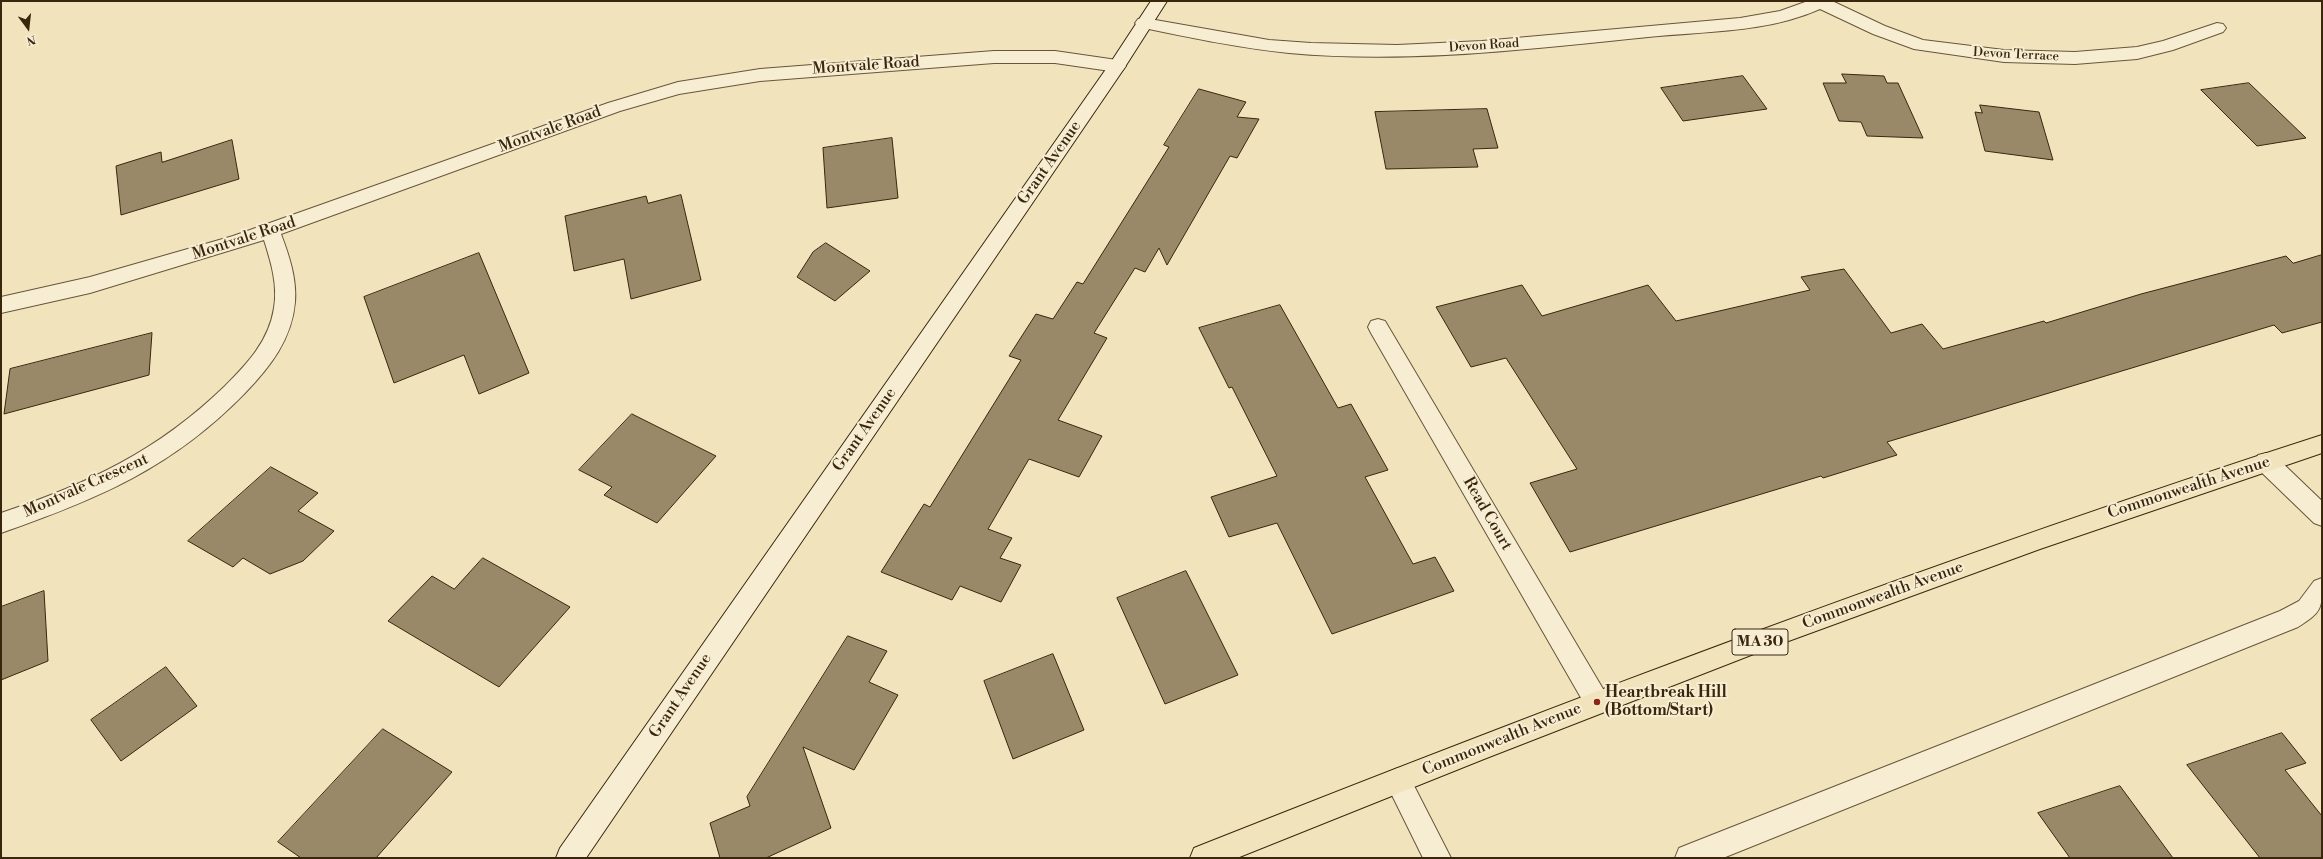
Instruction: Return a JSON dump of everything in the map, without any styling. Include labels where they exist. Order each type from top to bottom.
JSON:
[{"type":"main road","name":"Commonwealth Avenue","points":[[1204,858],[1597,702],[2040,537],[2322,444]]},
{"type":"street","name":"Grant Avenue","points":[[570,858],[1117,66],[1159,1]]},
{"type":"street","name":"Devon Road","points":[[1144,23],[1235,41],[1310,49],[1343,51],[1440,49],[1542,42],[1743,23],[1785,15],[1821,2]]},
{"type":"street","name":"Devon Terrace","points":[[1821,2],[1879,30],[1920,45],[2004,56],[2082,57],[2137,54],[2167,46],[2216,28]]},
{"type":"street","name":"Montvale Road","points":[[1,305],[90,285],[166,264],[270,230],[607,109],[678,88],[737,78],[811,70],[994,57],[1055,57],[1117,66]]},
{"type":"street","name":"Montvale Crescent","points":[[1,523],[100,483],[152,458],[190,430],[232,393],[264,359],[278,332],[284,309],[285,285],[281,262],[270,230]]},
{"type":"street","name":"Read Court","points":[[1378,327],[1597,702]]},
{"type":"street","points":[[2266,462],[2322,516]]},
{"type":"street","points":[[1689,858],[2289,618],[2308,609],[2322,589]]},
{"type":"street","points":[[1398,781],[1437,858]]},
{"type":"building","points":[[1842,74],[1884,76],[1887,83],[1898,83],[1923,138],[1867,136],[1861,122],[1839,121],[1823,83],[1846,83]]},
{"type":"building","points":[[1743,76],[1767,109],[1683,121],[1661,88]]},
{"type":"building","points":[[2249,83],[2306,138],[2257,146],[2201,90]]},
{"type":"building","points":[[1199,89],[1246,102],[1237,117],[1259,119],[1237,158],[1230,156],[1167,265],[1159,248],[1145,272],[1135,268],[1094,333],[1107,338],[1058,420],[1102,436],[1079,477],[1029,459],[988,529],[1012,538],[1000,558],[1021,565],[1001,602],[960,586],[952,600],[881,572],[924,504],[930,507],[1021,360],[1009,356],[1036,314],[1053,319],[1077,282],[1083,284],[1169,147],[1164,145]]},
{"type":"building","points":[[1980,105],[2039,112],[2053,160],[1985,151],[1975,112],[1982,113]]},
{"type":"building","points":[[1487,109],[1498,148],[1473,149],[1478,167],[1386,169],[1375,112]]},
{"type":"building","points":[[892,138],[898,198],[827,208],[823,148]]},
{"type":"building","points":[[232,140],[239,179],[121,215],[116,166],[161,152],[162,162]]},
{"type":"building","points":[[681,195],[701,280],[631,299],[624,259],[574,271],[565,216],[646,196],[648,203]]},
{"type":"building","points":[[826,243],[870,271],[835,301],[797,277],[813,252]]},
{"type":"building","points":[[479,253],[529,373],[479,394],[464,355],[394,383],[364,297]]},
{"type":"building","points":[[2322,255],[2322,322],[2282,333],[2274,325],[1887,442],[1897,455],[1823,478],[1821,476],[1570,552],[1530,483],[1577,469],[1506,358],[1471,367],[1436,307],[1522,285],[1542,316],[1648,285],[1676,321],[1810,290],[1801,277],[1844,269],[1891,333],[1922,324],[1943,349],[2044,321],[2046,323],[2141,294],[2286,256],[2293,263]]},
{"type":"building","points":[[1280,305],[1338,408],[1351,404],[1388,470],[1365,477],[1413,564],[1435,557],[1454,591],[1332,634],[1277,523],[1229,537],[1211,497],[1277,476],[1232,387],[1229,388],[1199,328]]},
{"type":"building","points":[[152,333],[149,375],[4,414],[10,369]]},
{"type":"building","points":[[632,414],[716,456],[657,523],[604,495],[612,487],[579,470]]},
{"type":"building","points":[[271,467],[318,493],[298,511],[334,531],[303,561],[270,574],[243,558],[233,567],[188,541]]},
{"type":"building","points":[[483,558],[570,607],[499,687],[388,621],[432,576],[454,589]]},
{"type":"building","points":[[1186,571],[1238,675],[1165,704],[1117,598]]},
{"type":"building","points":[[44,591],[48,661],[1,680],[1,607]]},
{"type":"building","points":[[848,636],[887,651],[869,682],[898,695],[854,770],[803,747],[831,828],[766,858],[720,858],[710,823],[750,806],[747,797]]},
{"type":"building","points":[[1053,654],[1084,730],[1013,759],[984,681]]},
{"type":"building","points":[[166,667],[197,706],[121,761],[91,720]]},
{"type":"building","points":[[383,729],[452,772],[376,858],[301,858],[278,842]]},
{"type":"building","points":[[2282,733],[2306,763],[2285,770],[2322,816],[2322,858],[2260,858],[2187,765]]},
{"type":"building","points":[[2120,786],[2173,858],[2070,858],[2038,813]]},
{"type":"place","name":"Heartbreak Hill (Bottom/Start)","points":[[1597,702]]}]
